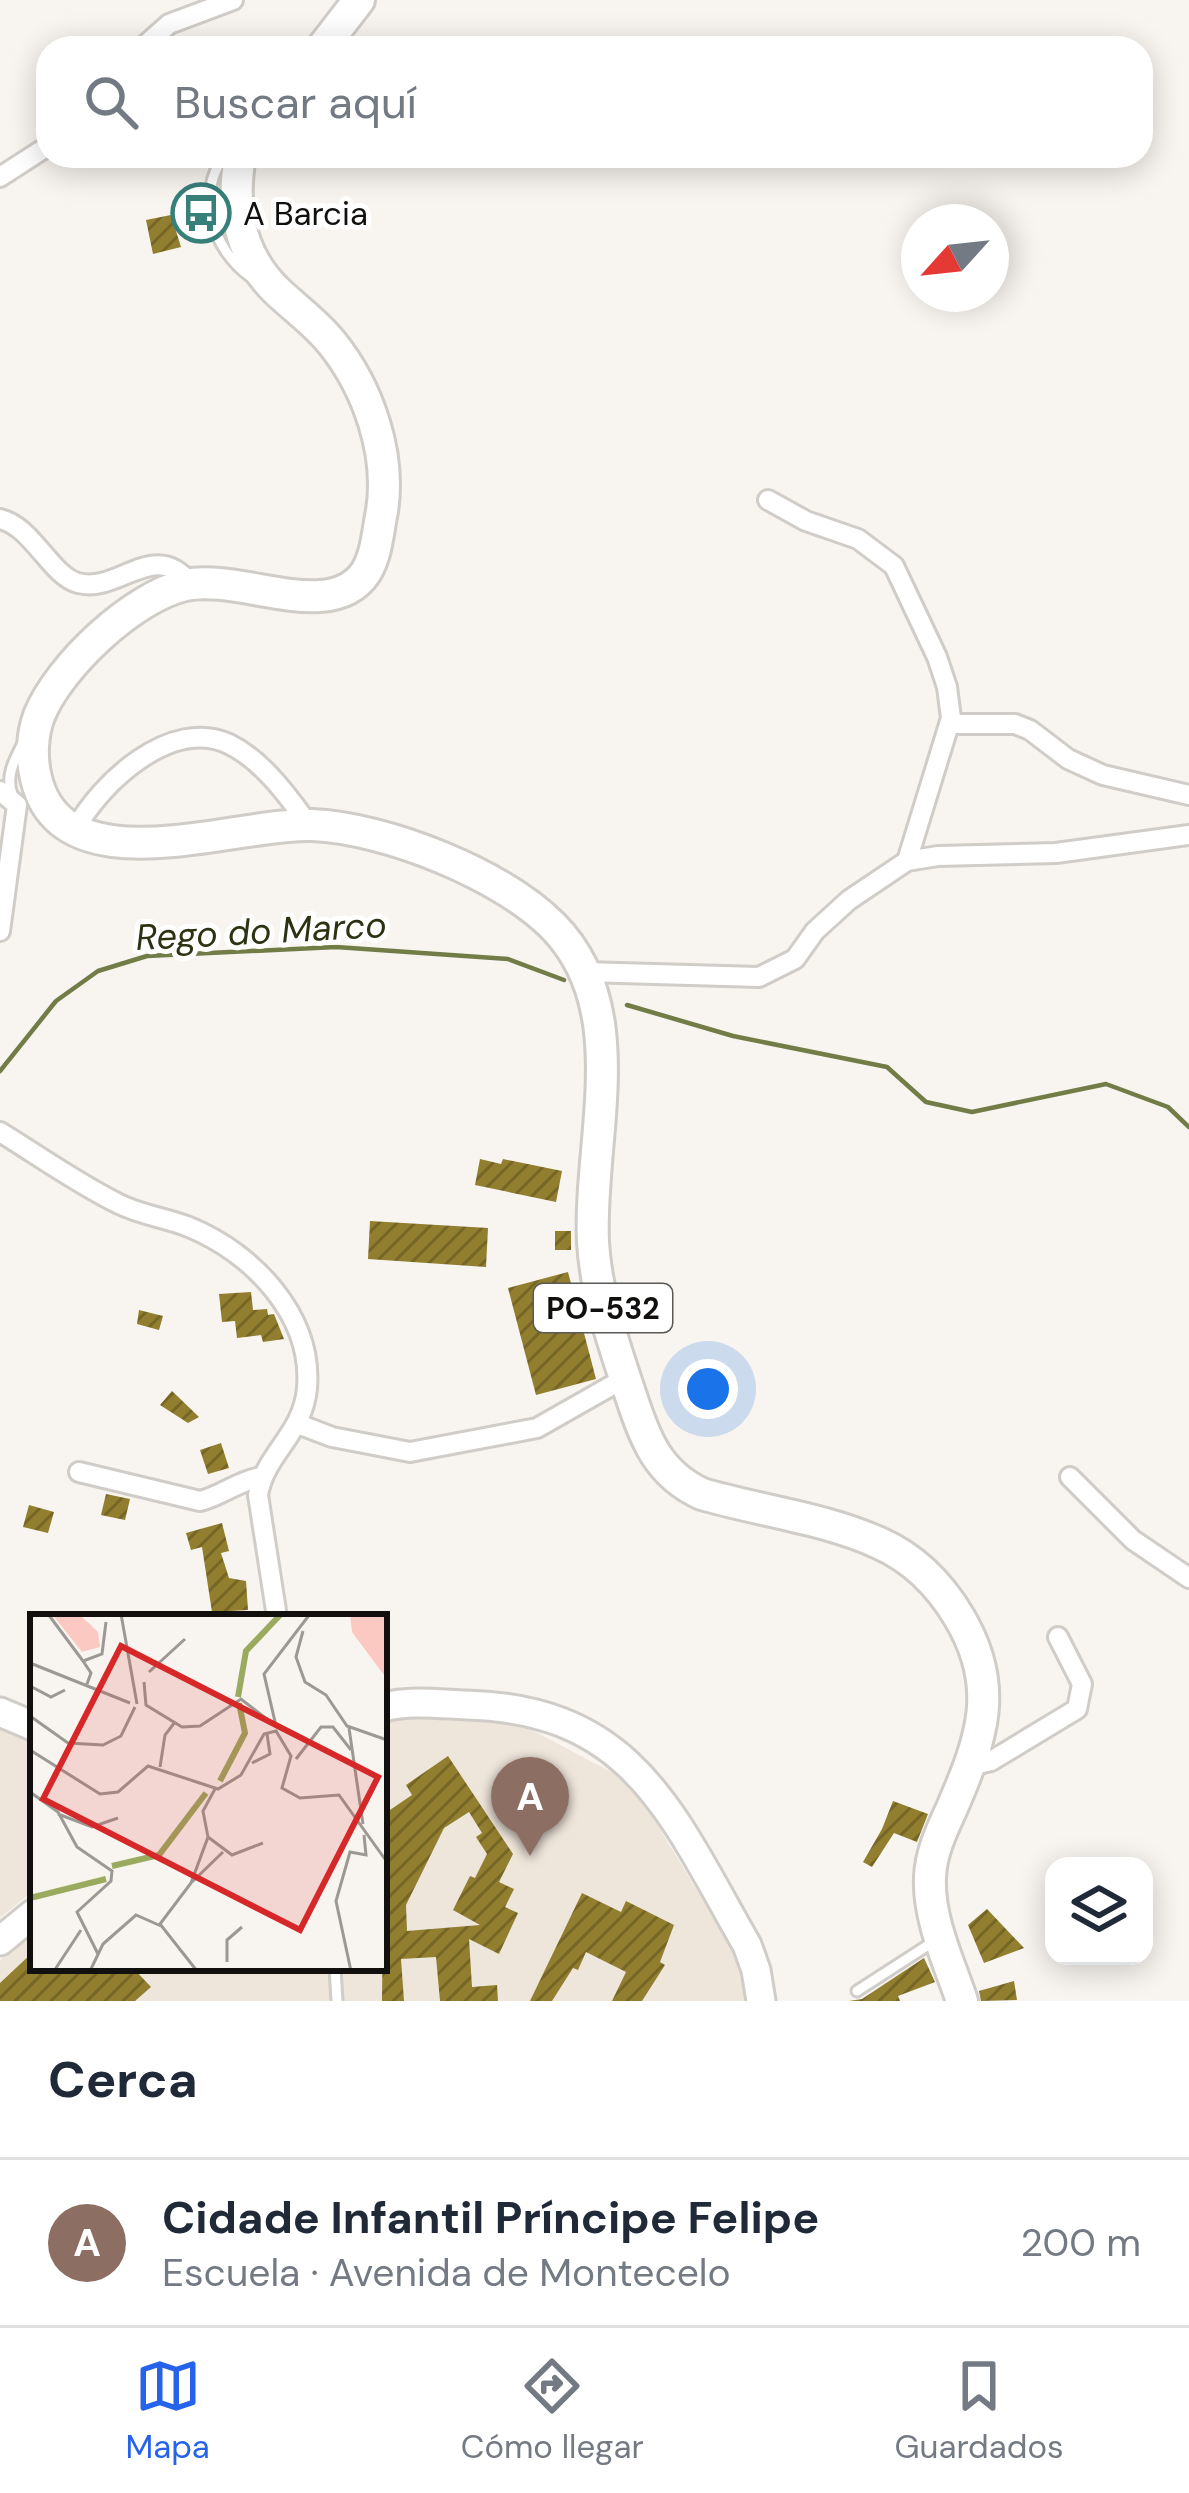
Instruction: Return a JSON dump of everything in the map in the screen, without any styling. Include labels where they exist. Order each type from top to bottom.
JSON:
[{"type":"main road","points":[[331,36],[359,0]]},
{"type":"main road","points":[[43,818],[50,808],[35,775],[34,731],[40,712],[72,667],[120,619],[166,590],[191,584],[237,583],[297,596],[331,596],[355,584],[372,559],[384,494],[372,418],[348,365],[332,343],[262,276],[240,231],[238,168]]},
{"type":"main road","name":"PO-532","points":[[43,818],[120,843],[309,825],[364,834],[421,851],[505,889],[563,936],[585,972],[601,1043],[593,1234],[596,1272],[625,1378],[654,1454],[682,1485],[878,1542],[907,1558],[928,1577],[963,1624],[981,1666],[984,1714],[970,1766],[934,1849],[931,1901],[962,2001]]},
{"type":"street","points":[[156,36],[199,7],[233,0]]},
{"type":"street","points":[[0,177],[36,154]]},
{"type":"street","points":[[768,500],[858,539],[893,566],[937,656],[947,687],[950,724],[907,861]]},
{"type":"street","points":[[0,519],[23,529],[33,546],[54,561],[66,578],[80,584],[164,565],[182,572],[191,584]]},
{"type":"street","points":[[950,724],[1015,724],[1068,759],[1103,775],[1189,795]]},
{"type":"street","points":[[0,931],[43,818],[103,789],[147,755],[176,742],[222,741],[236,748],[290,798],[309,825]]},
{"type":"street","points":[[0,791],[43,818]]},
{"type":"street","points":[[585,972],[742,979],[772,973],[795,959],[849,900],[907,861],[1056,853],[1189,835]]},
{"type":"street","points":[[0,1132],[120,1204],[189,1228],[245,1259],[284,1305],[302,1339],[308,1364],[298,1424],[261,1477],[260,1512],[277,1614]]},
{"type":"street","points":[[298,1424],[332,1437],[410,1452],[537,1428],[625,1378]]},
{"type":"street","points":[[79,1472],[200,1501],[228,1486],[261,1477]]},
{"type":"street","points":[[1070,1477],[1133,1540],[1189,1578]]},
{"type":"street","points":[[970,1766],[991,1761],[1077,1709],[1082,1684],[1058,1637]]},
{"type":"street","points":[[388,1704],[500,1706],[557,1719],[634,1765],[664,1802],[747,1945],[760,2001]]},
{"type":"street","points":[[0,1712],[30,1725]]},
{"type":"street","points":[[0,1941],[30,1916]]},
{"type":"lane","points":[[217,168],[209,201],[221,246],[237,267],[279,293]]},
{"type":"lane","points":[[40,712],[8,784],[43,818]]},
{"type":"lane","points":[[857,1991],[940,1937]]},
{"type":"lane","points":[[335,1971],[337,2001]]},
{"type":"shaded area","points":[[387,1717],[513,1720],[632,1783],[741,1963],[748,2001],[0,2001],[0,1960],[30,1933],[30,1971],[387,1971]]},
{"type":"shaded area","points":[[0,1722],[30,1735],[30,1893],[0,1918]]},
{"type":"building","points":[[171,215],[181,247],[153,254],[146,220]]},
{"type":"building","points":[[480,1159],[562,1171],[556,1202],[475,1185]]},
{"type":"building","points":[[370,1221],[488,1228],[486,1267],[368,1259]]},
{"type":"building","points":[[555,1231],[571,1231],[571,1250],[555,1250]]},
{"type":"building","points":[[568,1272],[596,1379],[536,1395],[508,1288]]},
{"type":"building","points":[[251,1292],[253,1310],[267,1309],[268,1315],[274,1314],[284,1339],[237,1338],[235,1321],[222,1322],[219,1294]]},
{"type":"building","points":[[139,1310],[163,1316],[159,1330],[137,1324]]},
{"type":"building","points":[[172,1391],[199,1417],[188,1423],[160,1405]]},
{"type":"building","points":[[221,1443],[229,1468],[208,1474],[200,1450]]},
{"type":"building","points":[[106,1494],[130,1499],[125,1520],[101,1515]]},
{"type":"building","points":[[29,1505],[54,1512],[48,1533],[23,1527]]},
{"type":"building","points":[[222,1523],[229,1551],[221,1553],[229,1578],[246,1581],[248,1610],[212,1612],[202,1547],[191,1550],[186,1533]]},
{"type":"building","points":[[448,1756],[513,1854],[499,1882],[514,1889],[505,1907],[518,1913],[499,1954],[469,1939],[472,1987],[497,1985],[498,2001],[440,2001],[436,1957],[401,1959],[404,2001],[382,2001],[382,1971],[387,1971],[387,1812],[412,1795],[406,1785]],"holes":[[[469,1812],[482,1833],[476,1837],[487,1854],[453,1910],[480,1925],[407,1931],[406,1905],[444,1828]]]},
{"type":"building","points":[[893,1801],[928,1814],[917,1842],[894,1833],[872,1867],[863,1862]]},
{"type":"building","points":[[582,1893],[621,1912],[626,1901],[674,1925],[660,1962],[665,1965],[642,2001],[612,2001],[626,1972],[586,1952],[578,1970],[573,1968],[552,2001],[530,2001]]},
{"type":"building","points":[[987,1909],[1024,1948],[984,1963],[968,1925]]},
{"type":"building","points":[[30,1955],[30,1971],[136,1971],[151,1987],[135,2001],[0,2001],[0,1983]]},
{"type":"building","points":[[924,1958],[935,1982],[898,1996],[900,2001],[849,2001],[862,1999]]},
{"type":"building","points":[[1014,1981],[1017,2000],[981,2001],[979,1991]]},
{"type":"waterway","name":"Rego do Marco","points":[[0,1071],[56,1001],[98,971],[147,956],[336,947],[508,959],[564,980]]},
{"type":"waterway","name":"Rego do Marco","points":[[627,1005],[733,1036],[887,1067],[926,1102],[972,1112],[1106,1084],[1168,1107],[1189,1127]]},
{"type":"place","name":"A Barcia","points":[[201,213]]},
{"type":"place","name":"Cidade Infantil Príncipe Felipe","points":[[530,1856]]}]
